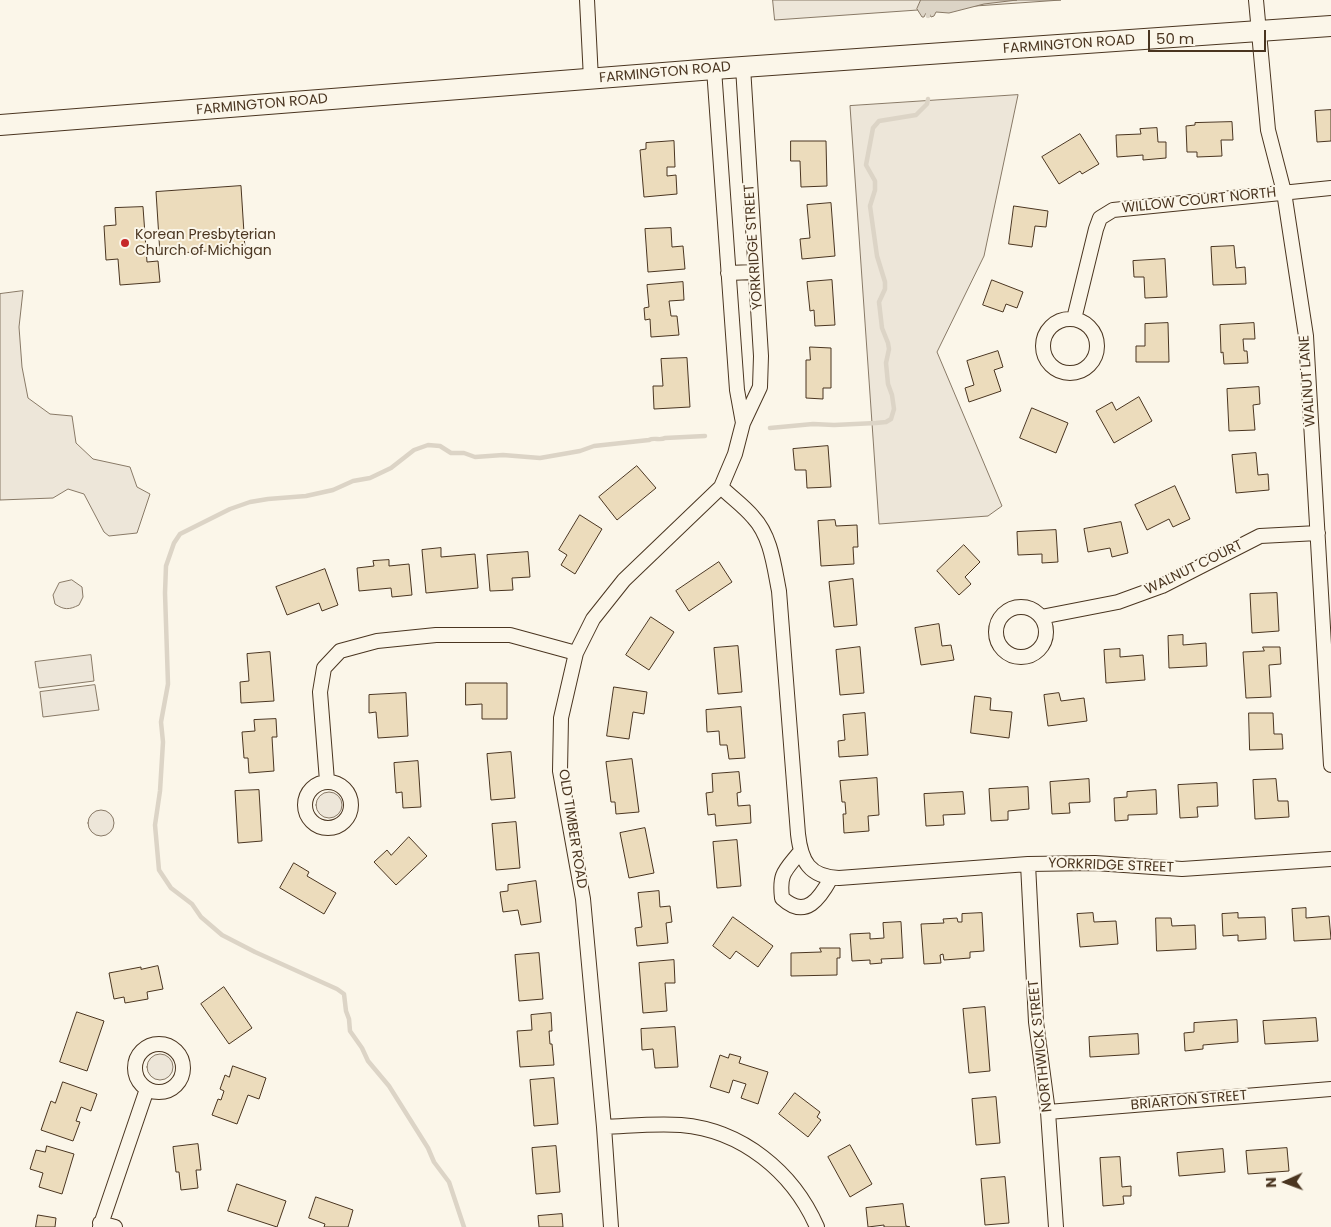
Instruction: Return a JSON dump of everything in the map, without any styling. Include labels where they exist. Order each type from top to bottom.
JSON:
[{"type":"street","points":[[586,0],[592,79]]},
{"type":"street","name":"WALNUT LANE","points":[[1256,0],[1268,130],[1284,192],[1306,336],[1331,765]]},
{"type":"street","name":"FARMINGTON ROAD","points":[[0,125],[714,69],[1331,26]]},
{"type":"street","name":"YORKRIDGE STREET","points":[[721,487],[735,454],[743,423],[760,387],[761,356],[743,67]]},
{"type":"street","name":"YORKRIDGE STREET","points":[[714,69],[737,390],[743,423]]},
{"type":"street","name":"WILLOW COURT NORTH","points":[[1074,319],[1096,229],[1100,218],[1113,210],[1331,188]]},
{"type":"street","points":[[728,273],[755,272]]},
{"type":"street","points":[[721,487],[754,517],[765,536],[779,591],[800,852],[806,863],[813,870],[821,876],[831,878],[823,893],[812,905],[802,907],[790,906],[782,898],[781,883],[785,870],[800,852]]},
{"type":"street","name":"OLD TIMBER ROAD","points":[[611,1227],[583,899],[560,771],[561,718],[576,653],[593,619],[624,580],[721,487]]},
{"type":"street","name":"WALNUT COURT","points":[[1041,617],[1118,602],[1162,586],[1260,536],[1318,533]]},
{"type":"street","points":[[327,782],[320,692],[324,668],[340,652],[377,641],[436,635],[510,635],[576,653]]},
{"type":"street","name":"YORKRIDGE STREET","points":[[831,878],[1028,864],[1088,863],[1182,869],[1331,859]]},
{"type":"street","name":"NORTHWICK STREET","points":[[1028,864],[1036,1022],[1048,1112],[1056,1227]]},
{"type":"street","points":[[115,1227],[100,1225],[147,1089]]},
{"type":"street","name":"BRIARTON STREET","points":[[1048,1112],[1331,1089]]},
{"type":"street","points":[[604,1128],[659,1124],[682,1125],[708,1130],[740,1142],[771,1163],[788,1179],[810,1209],[817,1227]]},
{"type":"shaded area","points":[[773,0],[1061,0],[775,20]]},
{"type":"shaded area","points":[[921,0],[1017,0],[984,4],[949,13],[936,12],[931,17],[929,13],[926,13],[922,17],[917,9]]},
{"type":"shaded area","points":[[1018,95],[984,256],[937,352],[1002,506],[988,516],[879,524],[850,106]]},
{"type":"shaded area","points":[[23,291],[19,327],[22,367],[28,398],[50,414],[72,416],[76,443],[93,459],[130,467],[137,487],[150,494],[137,533],[109,536],[104,532],[84,494],[68,489],[53,498],[0,500],[0,294]]},
{"type":"shaded area","points":[[72,580],[82,587],[83,597],[79,605],[67,609],[55,604],[53,595],[59,583]]},
{"type":"shaded area","points":[[91,655],[94,681],[39,688],[35,662]]},
{"type":"shaded area","points":[[95,685],[99,710],[43,717],[40,692]]},
{"type":"shaded area","points":[[329,792],[338,796],[342,805],[338,814],[329,818],[320,814],[316,805],[320,796]]},
{"type":"shaded area","points":[[101,810],[110,814],[114,823],[110,832],[101,836],[92,832],[88,823],[92,814]]},
{"type":"shaded area","points":[[160,1054],[169,1058],[173,1067],[169,1076],[160,1080],[151,1076],[147,1067],[151,1058]]},
{"type":"building","points":[[1331,110],[1331,141],[1317,142],[1315,111]]},
{"type":"building","points":[[1232,122],[1233,140],[1221,140],[1222,156],[1197,157],[1197,152],[1187,152],[1186,126],[1195,125],[1195,123]]},
{"type":"building","points":[[1157,128],[1158,142],[1166,142],[1166,158],[1143,160],[1143,155],[1117,157],[1116,135],[1141,134],[1140,129]]},
{"type":"building","points":[[1080,134],[1099,164],[1082,174],[1080,171],[1059,184],[1042,157]]},
{"type":"building","points":[[674,141],[675,167],[667,167],[667,176],[676,175],[677,194],[644,197],[640,150],[646,149],[646,143]]},
{"type":"building","points":[[791,141],[826,141],[827,186],[801,187],[800,161],[791,161]]},
{"type":"building","points":[[241,186],[245,249],[160,254],[156,192]]},
{"type":"building","points":[[831,203],[835,256],[802,259],[800,239],[810,238],[807,205]]},
{"type":"building","points":[[1014,206],[1048,211],[1046,227],[1035,226],[1032,247],[1009,244]]},
{"type":"building","name":"Korean Presbyterian Church of Michigan","points":[[143,207],[147,262],[158,261],[160,282],[120,285],[118,259],[106,260],[104,226],[116,225],[115,208]]},
{"type":"building","points":[[671,228],[672,247],[683,246],[685,269],[648,272],[645,229]]},
{"type":"building","points":[[1234,246],[1236,268],[1245,267],[1246,284],[1213,285],[1211,247]]},
{"type":"building","points":[[1165,259],[1167,297],[1145,298],[1144,277],[1134,277],[1133,261]]},
{"type":"building","points":[[832,280],[835,325],[815,326],[814,310],[810,311],[807,282]]},
{"type":"building","points":[[992,280],[1023,292],[1017,308],[1006,304],[1003,312],[983,305]]},
{"type":"building","points":[[683,282],[684,300],[669,301],[671,316],[677,316],[679,335],[651,337],[650,319],[645,320],[644,308],[649,307],[647,285]]},
{"type":"building","points":[[1168,323],[1169,362],[1136,362],[1136,346],[1145,346],[1145,324]]},
{"type":"building","points":[[1254,323],[1255,339],[1243,339],[1248,363],[1224,364],[1223,352],[1221,353],[1220,325]]},
{"type":"building","points":[[810,347],[831,348],[831,388],[823,388],[823,399],[806,398],[806,360],[810,360]]},
{"type":"building","points":[[998,351],[1003,367],[994,370],[1001,391],[969,402],[965,388],[974,385],[967,361]]},
{"type":"building","points":[[687,358],[690,407],[654,409],[653,386],[663,386],[661,359]]},
{"type":"building","points":[[1259,387],[1260,404],[1253,405],[1255,430],[1229,431],[1227,389]]},
{"type":"building","points":[[1139,397],[1152,421],[1114,443],[1096,411],[1112,402],[1116,410]]},
{"type":"building","points":[[1032,408],[1068,423],[1056,453],[1020,438]]},
{"type":"building","points":[[828,446],[831,487],[807,488],[806,470],[795,470],[793,449]]},
{"type":"building","points":[[1256,453],[1258,475],[1268,474],[1269,490],[1236,493],[1232,455]]},
{"type":"building","points":[[637,466],[656,488],[617,520],[599,497]]},
{"type":"building","points":[[1175,486],[1190,519],[1173,527],[1169,519],[1147,530],[1135,505]]},
{"type":"building","points":[[580,515],[602,529],[575,574],[561,565],[567,555],[559,550]]},
{"type":"building","points":[[835,520],[836,526],[857,525],[858,547],[853,547],[854,564],[821,566],[818,521]]},
{"type":"building","points":[[1121,522],[1128,553],[1112,557],[1110,548],[1088,552],[1084,529]]},
{"type":"building","points":[[1056,530],[1058,562],[1042,563],[1042,554],[1018,555],[1017,532]]},
{"type":"building","points":[[964,545],[980,562],[965,577],[971,584],[959,595],[937,571]]},
{"type":"building","points":[[441,548],[441,557],[475,554],[478,588],[426,593],[422,550]]},
{"type":"building","points":[[528,552],[530,577],[512,578],[513,590],[490,591],[487,555]]},
{"type":"building","points":[[389,560],[389,566],[409,564],[412,595],[392,597],[391,588],[359,591],[357,568],[374,566],[373,561]]},
{"type":"building","points":[[719,562],[732,582],[689,611],[676,591]]},
{"type":"building","points":[[325,569],[338,605],[322,611],[319,603],[287,615],[276,587]]},
{"type":"building","points":[[853,579],[857,625],[834,627],[829,582]]},
{"type":"building","points":[[1277,593],[1279,631],[1252,633],[1250,594]]},
{"type":"building","points":[[651,617],[674,632],[649,670],[626,655]]},
{"type":"building","points":[[939,624],[942,646],[951,645],[954,660],[921,665],[915,628]]},
{"type":"building","points":[[1183,635],[1183,645],[1206,643],[1207,666],[1169,668],[1168,636]]},
{"type":"building","points":[[738,646],[742,692],[718,694],[714,648]]},
{"type":"building","points":[[860,647],[864,693],[840,695],[836,650]]},
{"type":"building","points":[[1263,647],[1280,647],[1281,664],[1269,665],[1271,697],[1246,698],[1243,652],[1264,651]]},
{"type":"building","points":[[1120,649],[1120,657],[1143,655],[1145,680],[1106,683],[1104,650]]},
{"type":"building","points":[[270,652],[274,701],[241,703],[240,682],[249,681],[247,654]]},
{"type":"building","points":[[466,683],[507,683],[507,719],[482,719],[482,704],[466,705]]},
{"type":"building","points":[[614,687],[647,692],[644,714],[633,712],[629,739],[607,736]]},
{"type":"building","points":[[406,693],[408,736],[378,738],[376,712],[369,713],[369,695]]},
{"type":"building","points":[[1059,693],[1061,701],[1084,698],[1087,721],[1048,726],[1044,695]]},
{"type":"building","points":[[975,696],[991,698],[990,710],[1012,712],[1009,738],[971,733]]},
{"type":"building","points":[[741,707],[745,758],[729,759],[727,745],[720,745],[719,731],[707,732],[706,710]]},
{"type":"building","points":[[865,713],[868,755],[839,757],[838,741],[845,740],[843,715]]},
{"type":"building","points":[[1249,713],[1273,713],[1274,734],[1282,734],[1283,749],[1250,750]]},
{"type":"building","points":[[276,719],[277,737],[272,737],[274,771],[249,773],[248,758],[244,758],[242,732],[255,731],[254,720]]},
{"type":"building","points":[[511,752],[515,798],[491,800],[487,754]]},
{"type":"building","points":[[632,759],[639,812],[616,814],[615,802],[611,802],[606,762]]},
{"type":"building","points":[[418,761],[421,807],[403,808],[402,792],[396,793],[394,763]]},
{"type":"building","points":[[739,772],[741,792],[737,793],[738,806],[750,805],[751,823],[716,826],[715,814],[708,815],[706,793],[713,792],[712,774]]},
{"type":"building","points":[[877,778],[879,815],[868,816],[869,831],[844,833],[843,814],[846,814],[845,802],[842,802],[840,781]]},
{"type":"building","points":[[1089,779],[1090,802],[1069,803],[1070,813],[1052,814],[1050,782]]},
{"type":"building","points":[[1276,779],[1278,801],[1288,801],[1289,817],[1255,819],[1253,780]]},
{"type":"building","points":[[1217,783],[1218,806],[1197,807],[1198,817],[1180,818],[1178,785]]},
{"type":"building","points":[[1028,787],[1029,809],[1008,811],[1008,820],[991,821],[989,789]]},
{"type":"building","points":[[259,790],[262,841],[238,843],[235,791]]},
{"type":"building","points":[[1156,790],[1157,814],[1128,815],[1128,820],[1115,821],[1114,798],[1127,797],[1127,792]]},
{"type":"building","points":[[963,792],[965,814],[943,815],[944,825],[926,826],[924,794]]},
{"type":"building","points":[[516,822],[520,868],[496,870],[492,824]]},
{"type":"building","points":[[645,828],[654,873],[629,878],[620,833]]},
{"type":"building","points":[[409,837],[427,856],[396,885],[374,862],[387,850],[391,855]]},
{"type":"building","points":[[737,840],[741,886],[717,888],[713,842]]},
{"type":"building","points":[[294,863],[309,872],[307,876],[336,893],[324,914],[280,888]]},
{"type":"building","points":[[536,881],[541,922],[521,925],[518,910],[503,912],[500,892],[508,891],[508,885]]},
{"type":"building","points":[[659,891],[660,907],[670,906],[672,922],[666,923],[668,943],[637,946],[635,928],[642,927],[638,893]]},
{"type":"building","points":[[1306,908],[1306,918],[1329,916],[1331,939],[1294,941],[1292,909]]},
{"type":"building","points":[[982,913],[984,951],[970,952],[970,958],[944,960],[943,954],[940,955],[941,963],[924,964],[921,924],[944,923],[943,919],[957,918],[958,922],[962,922],[962,914]]},
{"type":"building","points":[[1093,913],[1094,922],[1116,921],[1118,944],[1080,947],[1077,914]]},
{"type":"building","points":[[1238,913],[1238,918],[1265,917],[1266,939],[1238,941],[1238,935],[1223,936],[1222,914]]},
{"type":"building","points":[[733,917],[773,946],[758,967],[736,951],[730,959],[713,946]]},
{"type":"building","points":[[1156,918],[1171,918],[1172,926],[1195,925],[1196,949],[1157,951]]},
{"type":"building","points":[[901,922],[903,958],[881,959],[882,963],[870,964],[870,960],[852,961],[850,934],[870,933],[870,939],[884,938],[883,923]]},
{"type":"building","points":[[820,948],[840,948],[840,958],[837,958],[837,975],[791,976],[791,953],[821,952]]},
{"type":"building","points":[[539,953],[543,999],[519,1001],[515,955]]},
{"type":"building","points":[[674,960],[675,983],[665,983],[667,1011],[643,1013],[639,963]]},
{"type":"building","points":[[158,966],[163,989],[147,992],[148,999],[125,1003],[124,997],[114,999],[109,973]]},
{"type":"building","points":[[224,987],[252,1028],[229,1044],[201,1004]]},
{"type":"building","points":[[985,1007],[990,1071],[969,1073],[963,1009]]},
{"type":"building","points":[[77,1012],[104,1021],[87,1071],[60,1062]]},
{"type":"building","points":[[551,1013],[552,1031],[549,1031],[554,1065],[520,1067],[517,1031],[532,1030],[531,1015]]},
{"type":"building","points":[[1316,1018],[1318,1041],[1265,1044],[1263,1021]]},
{"type":"building","points":[[1237,1020],[1238,1042],[1203,1045],[1203,1049],[1185,1051],[1184,1033],[1194,1032],[1194,1023]]},
{"type":"building","points":[[675,1027],[678,1067],[655,1068],[653,1049],[642,1050],[641,1029]]},
{"type":"building","points":[[1138,1034],[1139,1054],[1090,1057],[1089,1037]]},
{"type":"building","points":[[730,1054],[741,1057],[739,1063],[768,1072],[758,1104],[741,1098],[746,1084],[733,1080],[729,1093],[710,1087],[720,1055],[728,1058]]},
{"type":"building","points":[[233,1066],[266,1078],[259,1099],[248,1095],[237,1124],[212,1115],[218,1099],[221,1100],[224,1091],[220,1089],[225,1075],[229,1077]]},
{"type":"building","points":[[554,1078],[558,1124],[534,1126],[530,1080]]},
{"type":"building","points":[[63,1082],[97,1094],[91,1111],[81,1107],[76,1121],[80,1122],[73,1141],[41,1130],[51,1101],[55,1103]]},
{"type":"building","points":[[795,1093],[820,1112],[817,1117],[821,1120],[808,1137],[779,1114]]},
{"type":"building","points":[[996,1097],[1000,1143],[976,1145],[972,1099]]},
{"type":"building","points":[[198,1144],[201,1170],[196,1170],[198,1188],[181,1190],[179,1172],[176,1172],[173,1147]]},
{"type":"building","points":[[850,1145],[872,1184],[850,1197],[828,1157]]},
{"type":"building","points":[[47,1146],[74,1154],[62,1194],[39,1187],[43,1173],[30,1169],[36,1150],[45,1152]]},
{"type":"building","points":[[556,1146],[560,1192],[536,1194],[532,1148]]},
{"type":"building","points":[[1287,1148],[1289,1171],[1248,1174],[1246,1151]]},
{"type":"building","points":[[1223,1149],[1225,1172],[1179,1176],[1177,1153]]},
{"type":"building","points":[[1120,1157],[1122,1187],[1131,1186],[1131,1196],[1123,1196],[1124,1204],[1103,1206],[1100,1158]]},
{"type":"building","points":[[1005,1177],[1009,1223],[985,1225],[981,1179]]},
{"type":"building","points":[[237,1184],[286,1201],[277,1227],[228,1211]]},
{"type":"building","points":[[316,1197],[353,1210],[348,1227],[324,1227],[325,1224],[309,1218]]},
{"type":"building","points":[[903,1204],[906,1226],[910,1227],[884,1227],[884,1225],[868,1227],[866,1208]]},
{"type":"building","points":[[562,1214],[563,1227],[539,1227],[538,1216]]},
{"type":"building","points":[[38,1215],[56,1218],[55,1227],[36,1227]]},
{"type":"waterway","points":[[770,428],[813,424],[876,423],[886,422],[891,419],[894,409],[888,384],[886,363],[889,349],[882,328],[879,302],[885,289],[885,282],[877,256],[870,206],[875,190],[875,181],[866,165],[873,128],[879,121],[916,115],[927,104],[928,99]]},
{"type":"waterway","points":[[464,1227],[449,1182],[434,1162],[428,1148],[389,1086],[368,1061],[362,1048],[350,1031],[344,994],[222,935],[201,917],[192,904],[171,888],[159,870],[155,825],[160,791],[163,742],[161,722],[168,684],[166,566],[174,543],[180,534],[230,509],[250,502],[306,496],[333,490],[353,481],[370,478],[391,468],[414,450],[428,445],[440,446],[451,453],[464,453],[475,457],[503,455],[540,458],[580,451],[594,446],[653,439],[705,436]]},
{"type":"place","name":"Korean Presbyterian Church of Michigan","points":[[125,243]]}]
